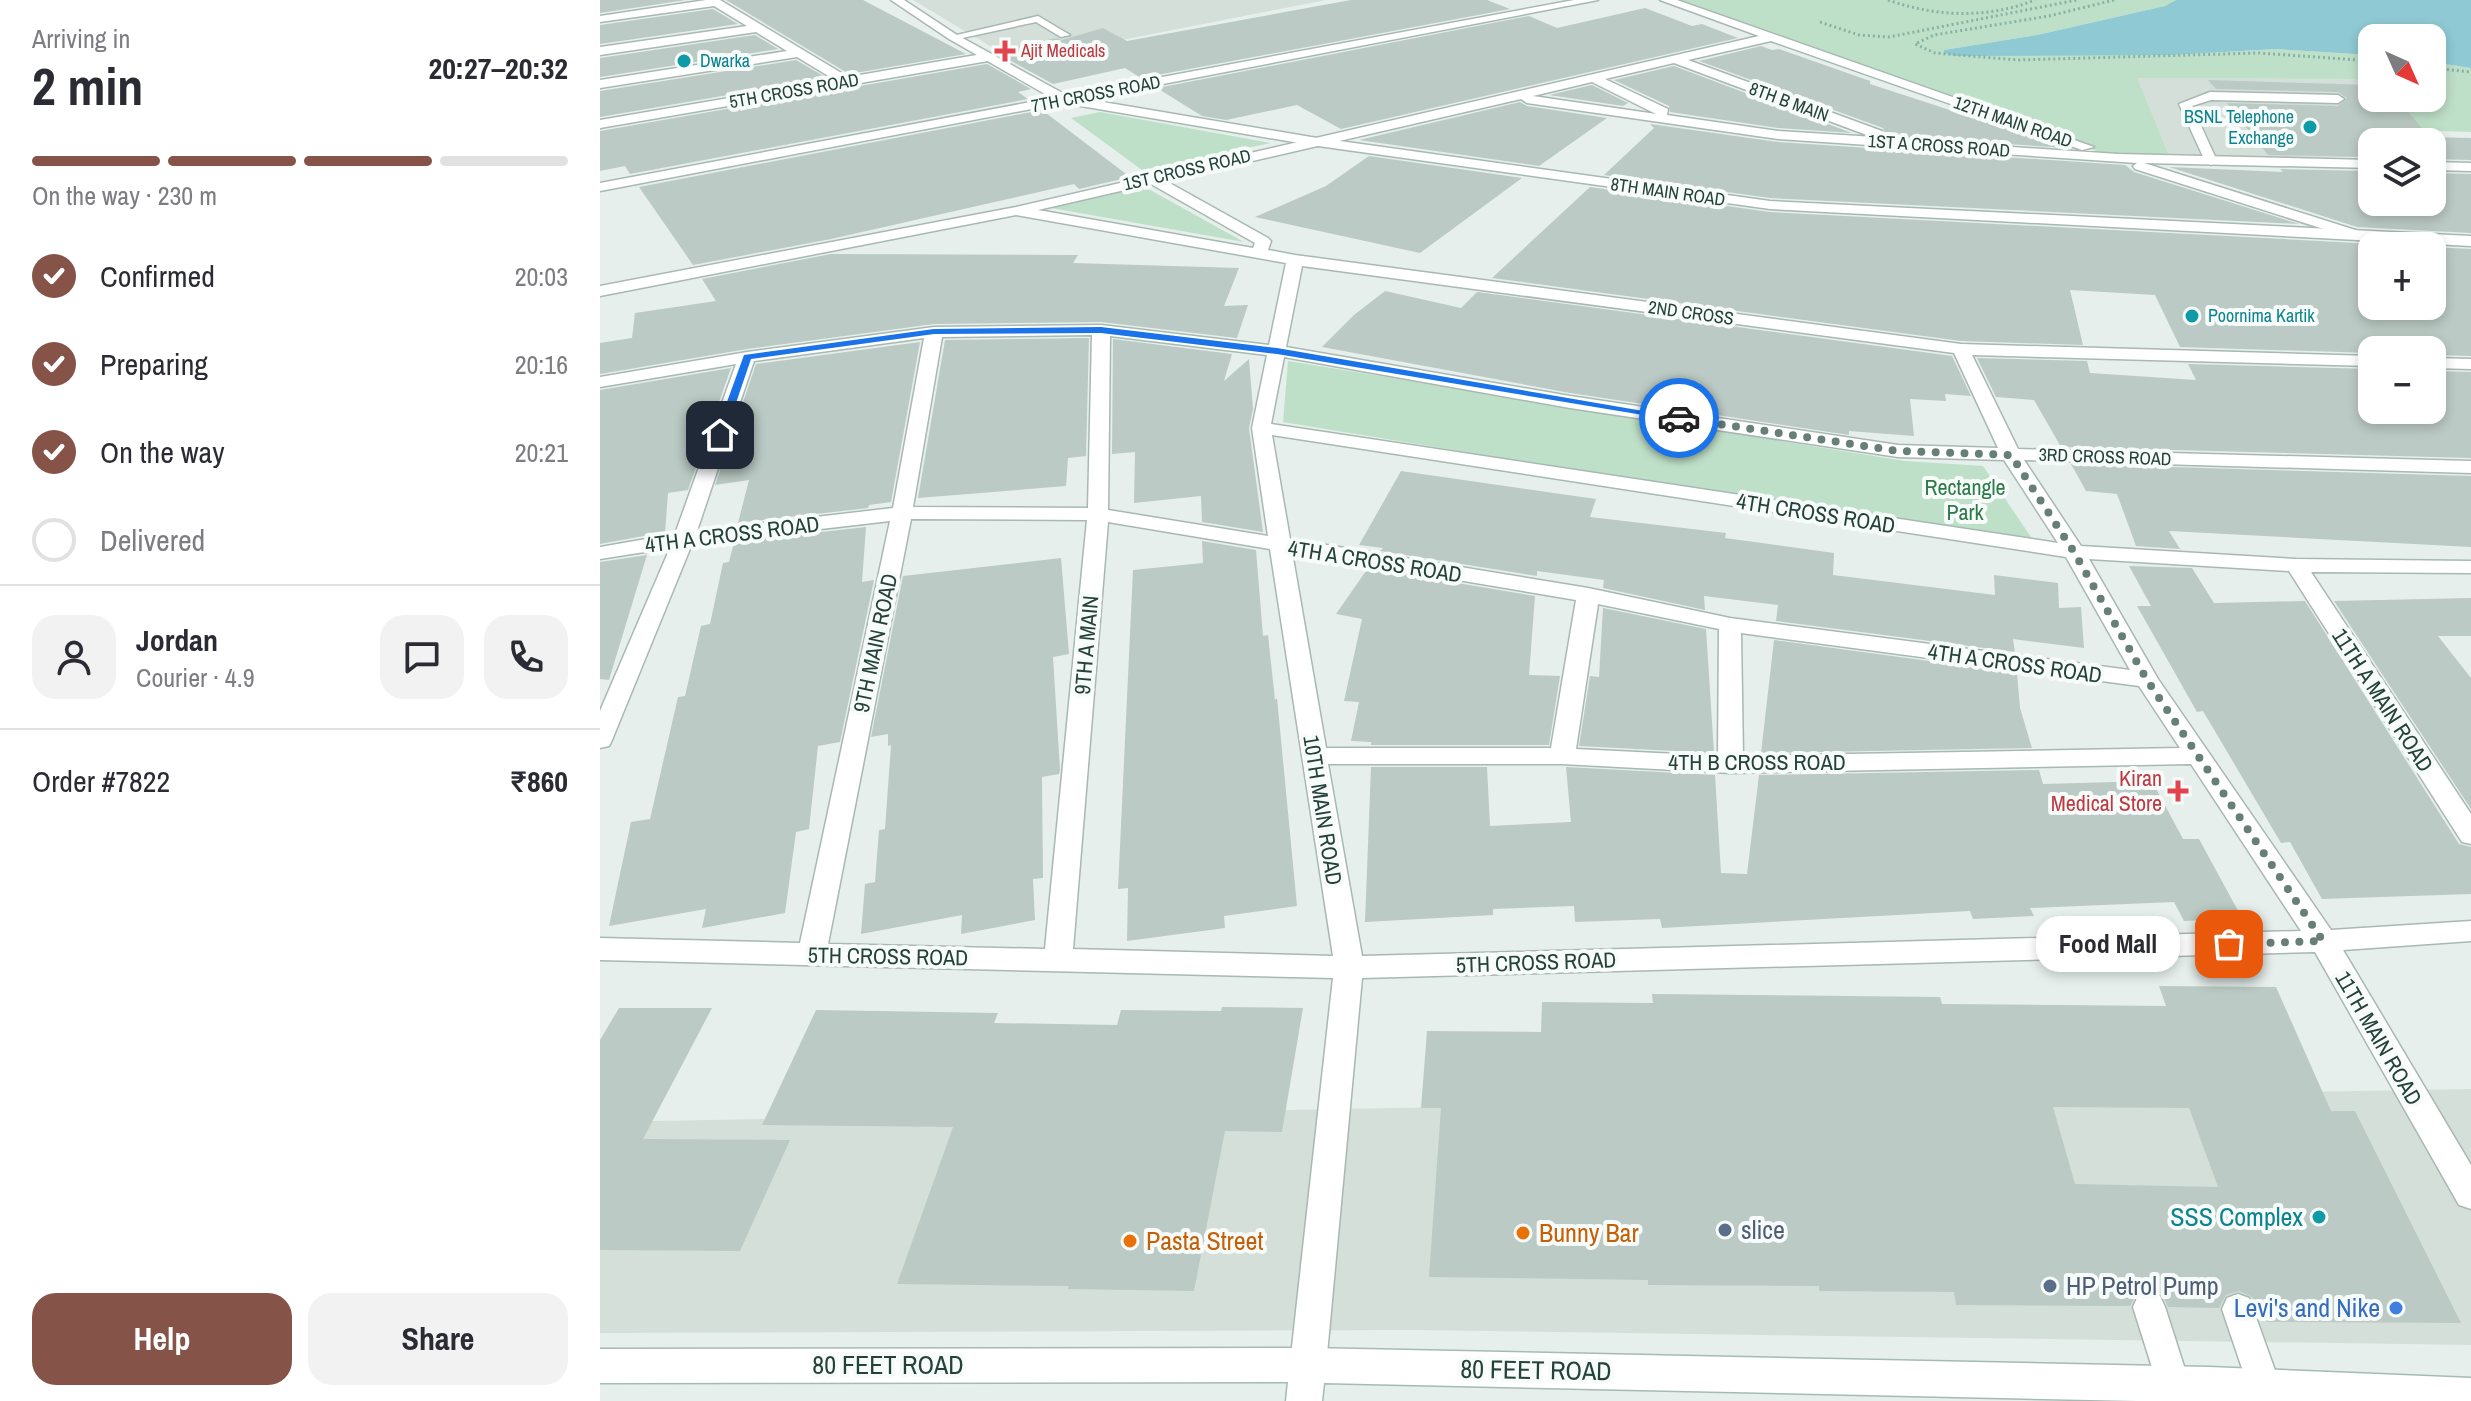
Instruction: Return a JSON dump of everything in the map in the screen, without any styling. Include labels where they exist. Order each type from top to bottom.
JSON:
[{"type":"street","name":"8TH MAIN ROAD","points":[[897,0],[953,37],[1065,100],[1311,141],[1733,201],[1913,214],[2358,237]]},
{"type":"street","name":"7TH CROSS ROAD","points":[[600,187],[1592,0]]},
{"type":"street","name":"12TH MAIN ROAD","points":[[1666,0],[2118,158],[2358,235]]},
{"type":"street","points":[[600,19],[714,1],[847,82]]},
{"type":"street","points":[[600,51],[757,28]]},
{"type":"street","name":"1ST CROSS ROAD","points":[[600,291],[1016,211],[1772,37]]},
{"type":"street","points":[[600,84],[797,53]]},
{"type":"street","name":"5TH CROSS ROAD","points":[[600,124],[988,57]]},
{"type":"street","name":"8TH B MAIN","points":[[1676,60],[1901,144]]},
{"type":"street","points":[[1593,78],[1683,121]]},
{"type":"street","name":"1ST A CROSS ROAD","points":[[1509,96],[1778,135],[2118,158],[2358,164]]},
{"type":"street","points":[[2446,166],[2471,167]]},
{"type":"street","points":[[1152,179],[1263,241],[1259,253]]},
{"type":"street","name":"2ND CROSS","points":[[1016,211],[1295,260],[1961,349],[2358,361]]},
{"type":"street","name":"8TH MAIN ROAD","points":[[2446,240],[2471,241]]},
{"type":"street","name":"10TH MAIN ROAD","points":[[1295,260],[1261,428],[1349,967],[1306,1383]]},
{"type":"street","name":"3RD CROSS ROAD","points":[[600,382],[747,357],[934,332],[1101,330],[1277,351],[1570,402],[1898,451],[2471,467]]},
{"type":"street","name":"9TH A MAIN","points":[[1058,960],[1098,514],[1101,330]]},
{"type":"street","name":"9TH MAIN ROAD","points":[[812,954],[902,513],[934,332]]},
{"type":"street","name":"11TH MAIN ROAD","points":[[1961,349],[2011,455],[2074,552],[2147,680],[2323,941],[2471,1195]]},
{"type":"street","points":[[600,740],[684,539],[747,357]]},
{"type":"street","points":[[2446,363],[2471,364]]},
{"type":"street","name":"4TH CROSS ROAD","points":[[1261,428],[2074,552],[2296,565],[2471,567]]},
{"type":"street","name":"4TH A CROSS ROAD","points":[[600,553],[684,539],[902,513],[1098,514],[1588,595],[1730,625],[2147,680]]},
{"type":"street","name":"11TH A MAIN ROAD","points":[[2296,565],[2471,835]]},
{"type":"street","points":[[1562,756],[1588,595]]},
{"type":"street","points":[[1730,625],[1731,765]]},
{"type":"street","name":"4TH B CROSS ROAD","points":[[1315,756],[1562,756],[1731,765],[2200,756]]},
{"type":"street","name":"5TH CROSS ROAD","points":[[600,949],[1349,967],[2323,941],[2471,931]]},
{"type":"street","name":"80 FEET ROAD","points":[[600,1366],[1306,1383],[2173,1385],[2212,1393],[2264,1387],[2471,1396]]},
{"type":"lane","points":[[953,37],[1038,19],[1065,35]]},
{"type":"lane","points":[[2211,161],[2185,104],[2210,96],[2338,99]]},
{"type":"lane","points":[[2149,1307],[2173,1385]]},
{"type":"lane","points":[[2238,1309],[2264,1387]]},
{"type":"path","points":[[1888,0],[1947,12],[2001,10],[2035,0]]},
{"type":"path","points":[[1819,22],[1859,35],[1889,37],[2077,0]]},
{"type":"path","points":[[2114,0],[2049,16],[1934,35],[1915,44],[1932,52],[1982,57],[2269,53],[2358,60]]},
{"type":"path","points":[[2027,4],[2055,6]]},
{"type":"path","points":[[2446,69],[2471,72]]},
{"type":"shaded area","points":[[913,0],[1326,0],[1015,61]]},
{"type":"shaded area","points":[[2136,78],[2358,79],[2358,112],[2404,112],[2406,128],[2358,128],[2358,157],[2170,158]]},
{"type":"shaded area","points":[[2471,1089],[2471,1345],[1414,1330],[600,1333],[600,1122]]},
{"type":"green space","points":[[1662,0],[2176,0],[2165,6],[2037,35],[1944,50],[2172,55],[2276,49],[2358,54],[2358,79],[2137,78],[2170,158],[2111,156]]},
{"type":"green space","points":[[2446,64],[2471,68],[2471,132],[2446,131],[2446,128],[2406,128],[2404,112],[2446,112]]},
{"type":"green space","points":[[1100,112],[1271,143],[1142,170],[1071,118]]},
{"type":"green space","points":[[1143,186],[1244,242],[1051,208]]},
{"type":"green space","name":"Rectangle Park","points":[[1288,361],[1905,461],[1983,466],[2037,546],[1283,422]]},
{"type":"water","points":[[2176,0],[2471,0],[2471,68],[2446,64],[2446,24],[2358,24],[2358,54],[2276,49],[2172,55],[1956,56],[1944,53],[1944,50],[2037,35],[2165,6]]},
{"type":"building","points":[[600,0],[686,0],[600,13]]},
{"type":"building","points":[[726,0],[863,0],[966,54],[849,74]]},
{"type":"building","points":[[1351,0],[1487,0],[1510,9],[1141,78],[1125,68],[1053,84],[993,51],[1057,38],[1062,40],[1103,28],[1127,41]]},
{"type":"building","points":[[1645,8],[1692,26],[1702,24],[1738,38],[1341,129],[1297,105],[1226,120],[1202,116],[1157,88],[1529,16],[1557,28]]},
{"type":"building","points":[[713,9],[738,24],[600,44],[600,25]]},
{"type":"building","points":[[755,35],[778,49],[600,77],[600,58]]},
{"type":"building","points":[[1761,46],[1779,49],[1870,81],[1870,84],[2066,148],[1886,136],[1883,128],[1699,61]]},
{"type":"building","points":[[796,60],[827,78],[600,117],[600,91]]},
{"type":"building","points":[[987,64],[1031,89],[1018,92],[1028,99],[630,174],[625,166],[600,171],[600,131]]},
{"type":"building","points":[[1674,66],[1852,133],[1778,128],[1670,112],[1669,106],[1614,80]]},
{"type":"building","points":[[2208,80],[2358,85],[2358,112],[2408,112],[2422,128],[2358,128],[2358,157],[2268,155],[2227,103],[2338,106],[2347,98],[2338,92],[2216,89]]},
{"type":"building","points":[[1592,85],[1628,103],[1623,106],[1549,95]]},
{"type":"building","points":[[1520,102],[1527,106],[1607,118],[1539,166],[1359,140]]},
{"type":"building","points":[[1042,110],[1130,177],[1079,189],[1074,184],[831,239],[693,265],[639,187]]},
{"type":"building","points":[[1650,124],[1778,142],[2125,165],[2134,172],[2299,224],[1770,198],[1604,175],[1654,128]]},
{"type":"building","points":[[2446,137],[2471,138],[2471,160],[2446,159]]},
{"type":"building","points":[[1369,156],[1522,178],[1420,253],[1255,217],[1326,186]]},
{"type":"building","points":[[2169,167],[2283,172],[2280,169],[2358,171],[2358,216],[2446,216],[2446,173],[2471,174],[2471,233],[2357,227]]},
{"type":"building","points":[[1590,187],[1770,212],[2358,243],[2358,320],[2446,320],[2446,248],[2471,249],[2471,356],[2446,355],[2446,336],[2358,336],[2358,353],[2180,347],[2155,295],[2070,290],[2083,345],[1961,341],[1492,278]]},
{"type":"building","points":[[831,254],[1078,255],[1073,263],[1239,268],[1224,306],[1248,305],[1237,338],[1101,322],[934,324],[747,349],[600,374],[600,343],[632,338],[635,313],[716,301],[702,279]]},
{"type":"building","points":[[1385,291],[1461,308],[1477,292],[1952,356],[1971,396],[1945,394],[1946,401],[1910,399],[1914,436],[1849,431],[1849,435],[1570,393],[1322,347],[1354,315]]},
{"type":"building","points":[[1089,338],[1086,456],[1068,458],[1066,486],[918,498],[945,340]]},
{"type":"building","points":[[1113,339],[1232,354],[1224,381],[1249,359],[1253,409],[1249,428],[1263,532],[1202,522],[1201,496],[1134,503],[1135,452],[1112,454]]},
{"type":"building","points":[[920,342],[891,502],[869,505],[868,508],[738,523],[749,480],[715,485],[756,364]]},
{"type":"building","points":[[1977,358],[2087,361],[2090,373],[2196,380],[2188,364],[2358,369],[2358,424],[2446,424],[2446,371],[2471,372],[2471,458],[2061,447],[2034,400],[1996,397]]},
{"type":"building","points":[[731,368],[688,490],[668,493],[665,532],[600,544],[600,390]]},
{"type":"building","points":[[2071,464],[2471,476],[2471,547],[2169,531],[2180,549],[2136,546],[2117,494],[2086,491]]},
{"type":"building","points":[[1401,471],[1596,499],[1590,517],[1726,533],[1725,538],[1834,553],[1833,575],[1995,595],[1994,575],[2058,583],[2059,608],[2081,607],[2084,648],[2013,639],[2015,652],[1776,621],[1778,605],[1704,596],[1705,610],[1603,588],[1604,580],[1537,571],[1537,576],[1359,545]]},
{"type":"building","points":[[866,527],[862,582],[874,580],[840,742],[818,746],[809,829],[796,832],[785,913],[702,928],[706,909],[609,926],[631,822],[650,819],[678,697],[685,696],[701,626],[710,624],[723,563],[729,562],[734,542]]},
{"type":"building","points":[[1202,541],[1256,550],[1263,636],[1268,635],[1275,700],[1277,698],[1297,906],[1224,916],[1225,928],[1127,941],[1128,888],[1118,889],[1133,570],[1203,563]]},
{"type":"building","points":[[647,555],[609,680],[600,679],[600,562]]},
{"type":"building","points":[[1061,558],[1069,654],[1053,657],[1060,770],[1059,774],[1042,777],[1043,878],[1033,879],[1035,920],[961,934],[962,915],[861,934],[865,884],[875,882],[879,830],[885,829],[891,745],[888,746],[888,734],[871,737],[903,576]]},
{"type":"building","points":[[2129,566],[2192,568],[2214,603],[2305,601],[2459,844],[2471,847],[2471,894],[2322,899],[2290,842],[2281,843],[2203,711],[2197,712],[2137,606],[2151,606]]},
{"type":"building","points":[[1368,568],[1535,596],[1529,675],[1560,676],[1549,745],[1371,745],[1371,742],[1351,741],[1359,702],[1344,701],[1362,619],[1336,614]]},
{"type":"building","points":[[2471,598],[2471,636],[2438,636],[2471,678],[2471,809],[2334,601]]},
{"type":"building","points":[[1603,608],[1706,629],[1714,753],[1579,746],[1590,676],[1599,677]]},
{"type":"building","points":[[1774,640],[2017,673],[2020,708],[2032,748],[1761,753]]},
{"type":"building","points":[[1371,767],[1487,767],[1490,826],[1571,822],[1566,767],[1715,775],[1721,873],[1747,874],[1759,775],[2039,770],[2043,784],[2152,781],[2183,839],[2199,839],[2242,918],[2184,921],[2174,902],[2030,908],[2034,916],[1973,919],[1970,911],[1662,928],[1660,919],[1575,922],[1574,906],[1493,909],[1493,915],[1365,922]]},
{"type":"building","points":[[2159,986],[2276,987],[2331,1111],[2355,1111],[2461,1323],[2267,1322],[2262,1308],[2256,1308],[2252,1297],[2239,1291],[2226,1295],[2219,1308],[2168,1307],[2163,1295],[2150,1289],[2137,1293],[2130,1306],[1956,1305],[1954,1292],[1819,1291],[1819,1286],[1648,1285],[1648,1280],[1429,1277],[1441,1108],[1421,1108],[1427,1031],[1541,1032],[1542,1002],[1653,1003],[1652,994],[1940,997],[1942,1004],[2166,1006]],"holes":[[[2053,1107],[2189,1108],[2218,1187],[2075,1184]]]},
{"type":"building","points":[[1222,1007],[1303,1008],[1282,1132],[1225,1131],[1194,1291],[897,1284],[953,1127],[762,1125],[816,1010],[998,1013],[994,1023],[1117,1025],[1121,1010],[1221,1011]]},
{"type":"building","points":[[619,1008],[712,1008],[643,1139],[790,1140],[740,1251],[600,1250],[600,1040]]},
{"type":"way so far","points":[[1679,418],[1898,451],[2011,455],[2074,552],[2147,680],[2323,941],[2229,944]]},
{"type":"place","name":"Ajit Medicals","points":[[1005,51]]},
{"type":"place","name":"Dwarka","points":[[684,61]]},
{"type":"place","name":"BSNL Telephone Exchange","points":[[2310,127]]},
{"type":"place","name":"Poornima Kartik","points":[[2192,316]]},
{"type":"place","name":"Kiran Medical Store","points":[[2178,791]]},
{"type":"place","name":"Food Mall","points":[[2229,944]]},
{"type":"place","name":"SSS Complex","points":[[2319,1217]]},
{"type":"place","name":"slice","points":[[1725,1230]]},
{"type":"place","name":"Bunny Bar","points":[[1523,1233]]},
{"type":"place","name":"Pasta Street","points":[[1130,1241]]},
{"type":"place","name":"HP Petrol Pump","points":[[2050,1286]]},
{"type":"place","name":"Levi's and Nike","points":[[2396,1308]]},
{"type":"route","points":[[720,435],[747,357],[934,332],[1101,330],[1277,351],[1679,418]]}]
